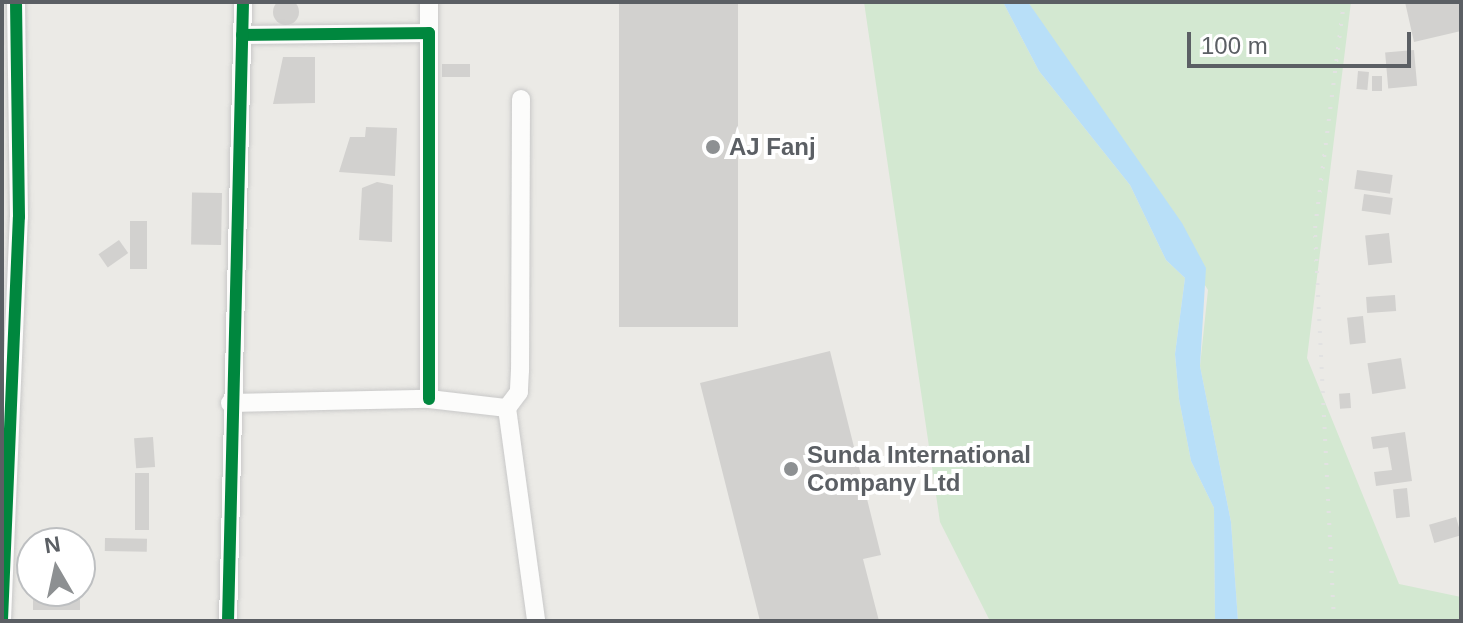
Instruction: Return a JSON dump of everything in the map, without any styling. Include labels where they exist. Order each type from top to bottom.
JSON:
[{"type":"street","points":[[2,620],[11,60],[16,2]]},
{"type":"street","points":[[228,621],[230,403],[243,2]]},
{"type":"street","points":[[429,2],[429,399]]},
{"type":"street","points":[[242,35],[429,33]]},
{"type":"street","points":[[521,99],[520,370],[519,392],[507,408],[536,621]]},
{"type":"street","points":[[230,403],[429,399],[507,408]]},
{"type":"green space","points":[[864,2],[1003,2],[1039,71],[1130,185],[1166,260],[1185,278],[1175,354],[1179,399],[1191,461],[1214,508],[1215,621],[990,621],[940,522]]},
{"type":"green space","points":[[1028,2],[1351,2],[1307,358],[1399,584],[1461,597],[1461,621],[1238,621],[1231,522],[1200,366],[1208,290]]},
{"type":"water","points":[[1003,2],[1028,2],[1182,223],[1206,268],[1200,366],[1231,522],[1238,621],[1215,621],[1214,508],[1191,461],[1179,399],[1175,354],[1185,278],[1166,260],[1130,185],[1039,71]]},
{"type":"building","points":[[286,-1],[295,3],[299,12],[295,21],[286,25],[277,21],[273,12],[277,3]]},
{"type":"building","name":"AJ Fanj","points":[[619,2],[738,2],[738,327],[619,327]]},
{"type":"building","points":[[1405,2],[1461,2],[1461,31],[1414,42]]},
{"type":"building","points":[[1414,50],[1417,86],[1388,88],[1385,53]]},
{"type":"building","points":[[283,57],[315,57],[315,103],[273,104]]},
{"type":"building","points":[[442,64],[470,64],[470,77],[442,77]]},
{"type":"building","points":[[1358,71],[1369,72],[1367,90],[1356,89]]},
{"type":"building","points":[[1372,76],[1382,76],[1382,91],[1372,91]]},
{"type":"building","points":[[366,127],[397,128],[395,176],[339,172],[350,137],[365,137]]},
{"type":"building","points":[[1357,170],[1393,175],[1390,194],[1354,189]]},
{"type":"building","points":[[377,182],[393,185],[392,242],[359,240],[362,188]]},
{"type":"building","points":[[192,192],[222,193],[221,245],[191,244]]},
{"type":"building","points":[[1364,194],[1393,198],[1390,215],[1362,211]]},
{"type":"building","points":[[130,221],[147,221],[147,269],[130,269]]},
{"type":"building","points":[[1389,233],[1392,263],[1368,265],[1365,236]]},
{"type":"building","points":[[119,240],[128,253],[108,267],[99,254]]},
{"type":"building","points":[[1395,295],[1396,311],[1367,313],[1366,297]]},
{"type":"building","points":[[1363,316],[1366,343],[1350,345],[1347,318]]},
{"type":"building","name":"Sunda International Company Ltd","points":[[830,351],[881,555],[863,559],[879,621],[760,621],[700,383]]},
{"type":"building","points":[[1401,358],[1406,389],[1372,394],[1367,363]]},
{"type":"building","points":[[1350,393],[1351,408],[1340,409],[1339,394]]},
{"type":"building","points":[[1405,432],[1412,481],[1376,486],[1374,472],[1392,470],[1388,447],[1373,449],[1371,437]]},
{"type":"building","points":[[153,437],[155,467],[136,468],[134,438]]},
{"type":"building","points":[[135,473],[149,473],[149,530],[135,530]]},
{"type":"building","points":[[1407,488],[1410,517],[1396,518],[1393,489]]},
{"type":"building","points":[[1456,517],[1461,535],[1434,543],[1429,525]]},
{"type":"building","points":[[105,538],[147,539],[147,552],[105,551]]},
{"type":"building","points":[[33,607],[80,607],[80,610],[33,610]]},
{"type":"railway","points":[[1334,621],[1315,228],[1344,2]]},
{"type":"cycle path","points":[[2,620],[19,217],[16,2]]},
{"type":"cycle path","points":[[228,621],[243,2]]},
{"type":"cycle path","points":[[242,35],[429,33],[429,399]]},
{"type":"place","name":"AJ Fanj","points":[[713,147]]},
{"type":"place","name":"Sunda International Company Ltd","points":[[791,469]]}]
